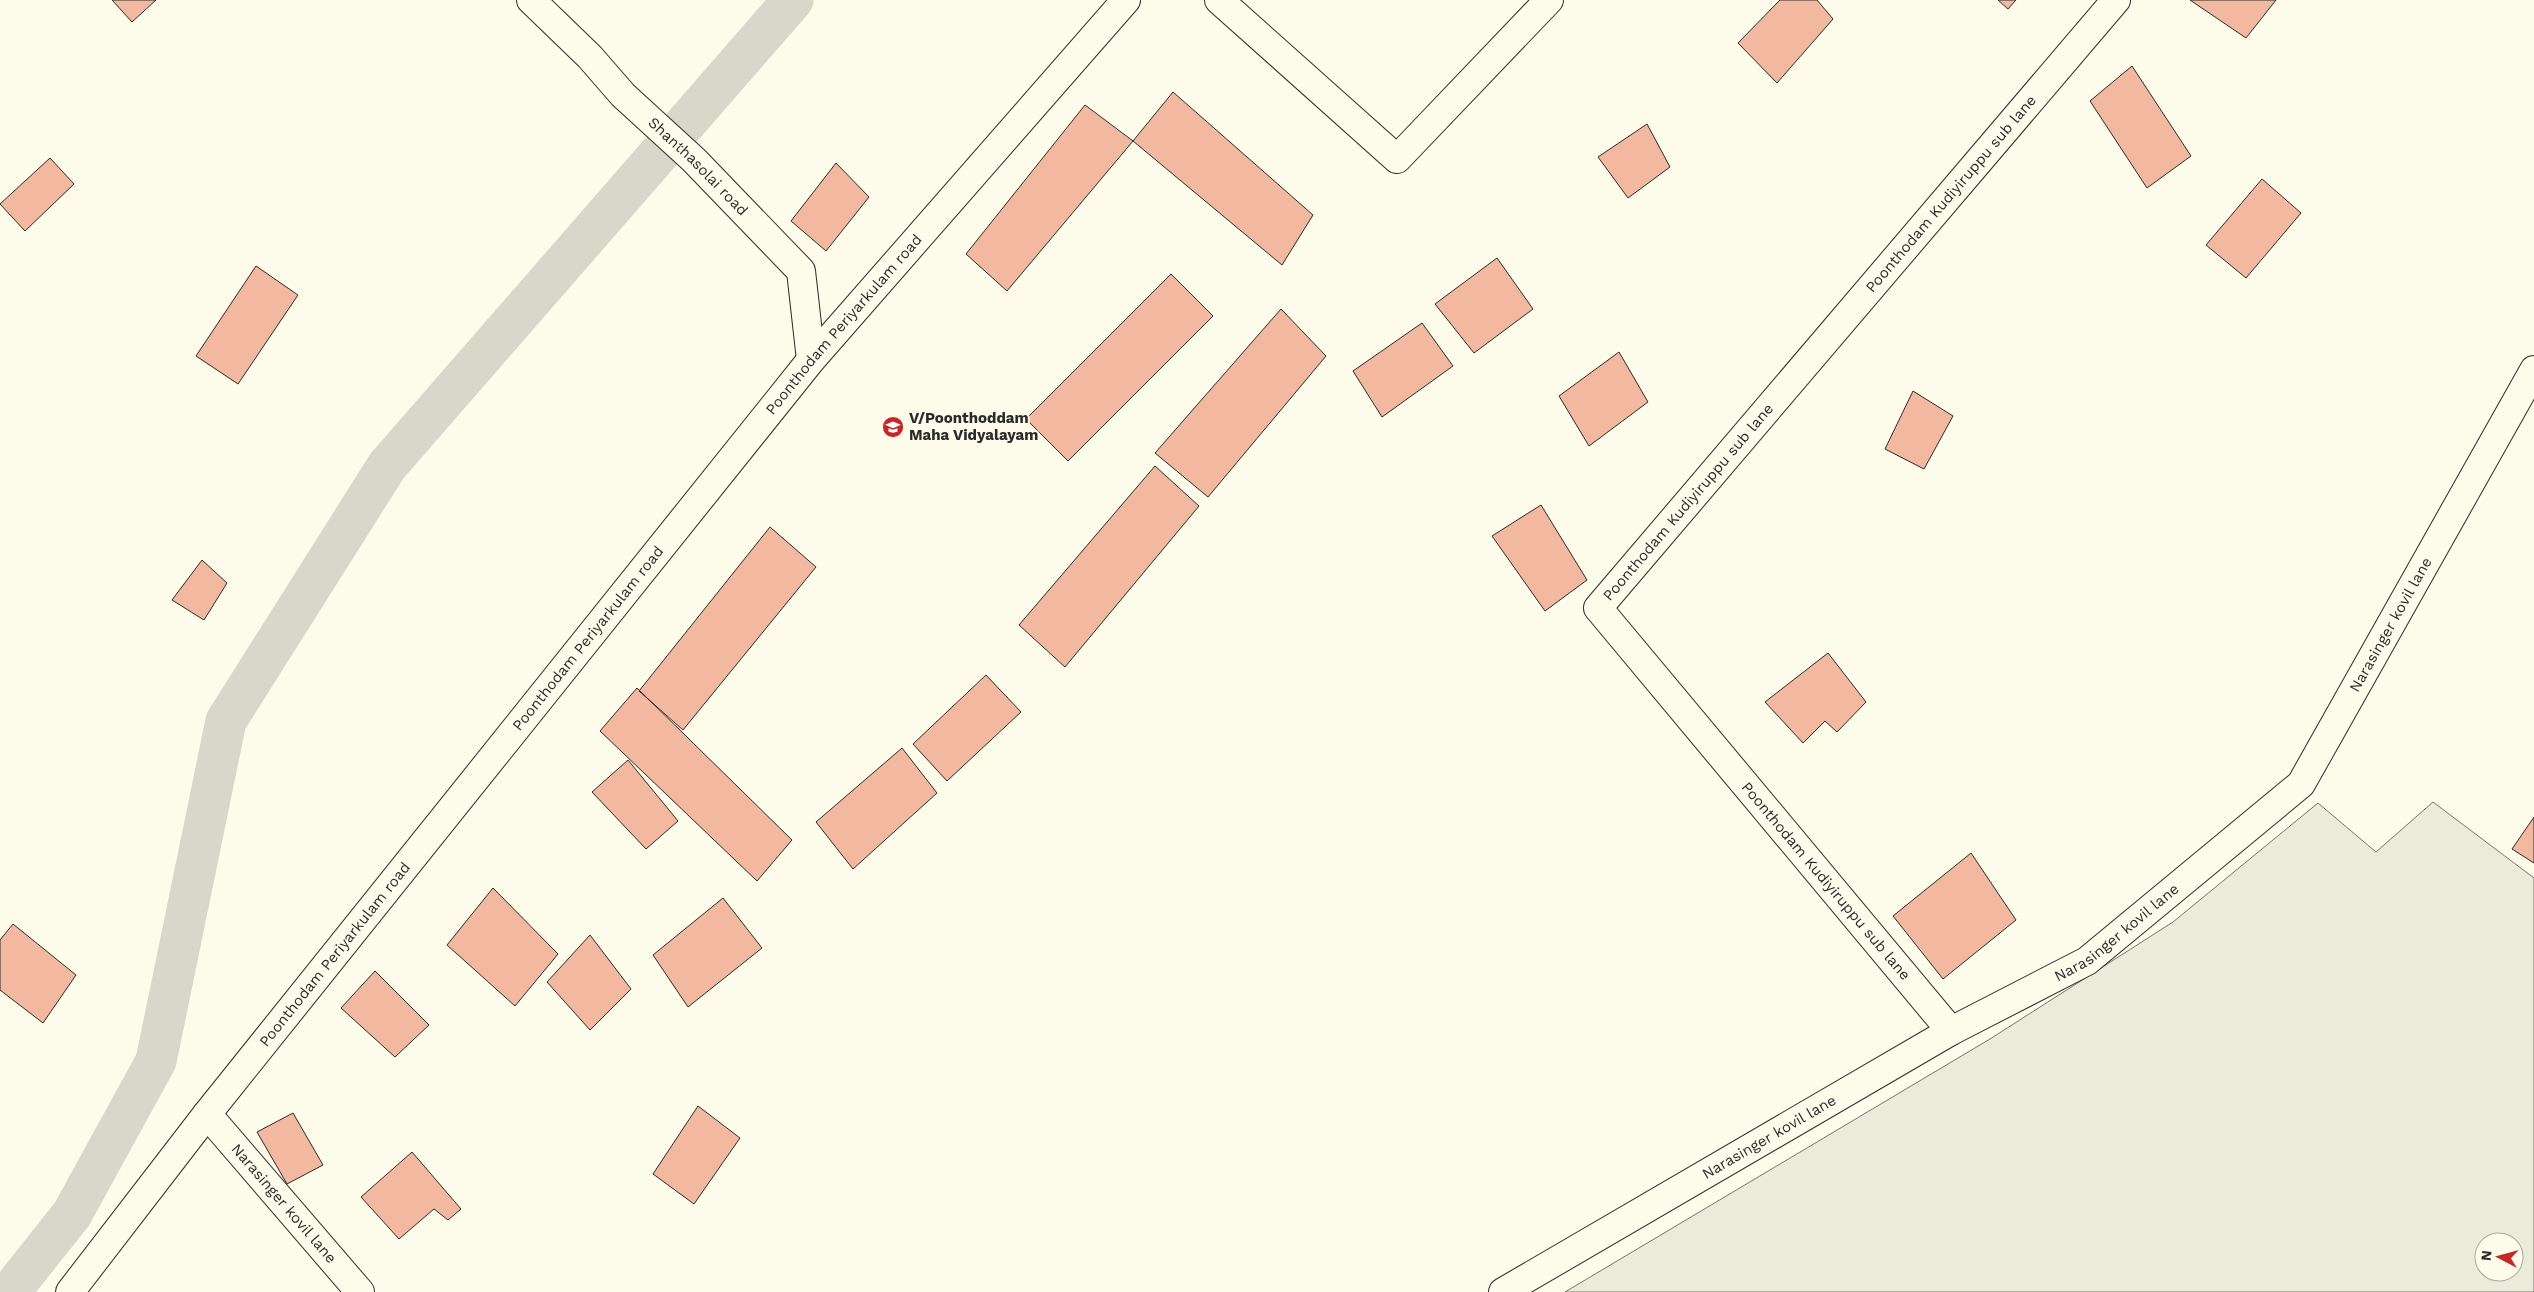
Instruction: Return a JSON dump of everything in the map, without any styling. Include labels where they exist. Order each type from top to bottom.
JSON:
[{"type":"street","name":"Shanthasolai road","points":[[531,0],[590,57],[623,95],[694,160],[801,271],[811,360]]},
{"type":"street","name":"Poonthodam Periyarkulam road","points":[[70,1292],[207,1114],[811,360],[1126,0]]},
{"type":"street","points":[[1219,0],[1398,159],[1549,0]]},
{"type":"street","name":"Poonthodam Kudiyiruppu sub lane","points":[[1951,1031],[1598,608],[2116,0]]},
{"type":"street","name":"Narasinger kovil lane","points":[[1503,1292],[1951,1031],[2087,961],[2301,784],[2534,370]]},
{"type":"street","name":"Narasinger kovil lane","points":[[207,1114],[360,1292]]},
{"type":"shaded area","points":[[2433,802],[2534,878],[2534,1292],[1565,1292],[1990,1039],[2173,922],[2318,803],[2376,852]]},
{"type":"building","points":[[112,0],[156,0],[132,22]]},
{"type":"building","points":[[1780,0],[1817,0],[1833,19],[1777,83],[1738,43]]},
{"type":"building","points":[[1998,0],[2016,0],[2008,9]]},
{"type":"building","points":[[2190,0],[2276,0],[2246,38]]},
{"type":"building","points":[[2132,66],[2191,156],[2147,188],[2090,101]]},
{"type":"building","points":[[1173,92],[1313,215],[1282,265],[1133,141]]},
{"type":"building","points":[[1085,105],[1133,141],[1007,291],[966,254]]},
{"type":"building","points":[[1647,124],[1670,167],[1628,198],[1598,157]]},
{"type":"building","points":[[50,158],[74,184],[25,231],[0,204]]},
{"type":"building","points":[[836,163],[869,197],[826,251],[791,221]]},
{"type":"building","points":[[2262,179],[2301,213],[2246,278],[2206,245]]},
{"type":"building","points":[[1497,258],[1533,309],[1474,353],[1435,304]]},
{"type":"building","points":[[256,266],[298,295],[238,384],[196,356]]},
{"type":"building","points":[[1171,274],[1213,316],[1068,461],[1026,419]]},
{"type":"building","points":[[1281,309],[1326,356],[1208,497],[1155,453]]},
{"type":"building","points":[[1422,323],[1453,366],[1382,417],[1353,371]]},
{"type":"building","points":[[1619,352],[1648,402],[1589,446],[1559,396]]},
{"type":"building","points":[[1913,391],[1953,416],[1924,469],[1885,449]]},
{"type":"building","points":[[1155,466],[1199,506],[1065,667],[1019,625]]},
{"type":"building","points":[[1541,505],[1587,580],[1545,611],[1492,536]]},
{"type":"building","points":[[770,527],[816,567],[683,730],[639,691]]},
{"type":"building","points":[[202,560],[227,583],[204,620],[172,600]]},
{"type":"building","points":[[1828,653],[1866,702],[1837,732],[1825,721],[1803,743],[1765,702]]},
{"type":"building","points":[[986,675],[1021,712],[947,781],[913,744]]},
{"type":"building","points":[[637,688],[792,840],[757,881],[600,731]]},
{"type":"building","points":[[902,748],[937,793],[853,869],[816,822]]},
{"type":"building","points":[[628,760],[678,821],[646,849],[592,792]]},
{"type":"building","points":[[2534,817],[2534,863],[2512,849]]},
{"type":"building","points":[[1971,853],[2016,920],[1943,979],[1893,916]]},
{"type":"building","points":[[493,888],[558,954],[515,1006],[447,945]]},
{"type":"building","points":[[723,898],[762,948],[688,1007],[653,955]]},
{"type":"building","points":[[13,924],[76,975],[43,1023],[0,990],[0,940]]},
{"type":"building","points":[[590,935],[631,989],[590,1030],[547,982]]},
{"type":"building","points":[[375,971],[429,1025],[395,1057],[341,1008]]},
{"type":"building","points":[[698,1106],[740,1138],[694,1204],[653,1174]]},
{"type":"building","points":[[293,1113],[323,1165],[287,1184],[257,1132]]},
{"type":"building","points":[[412,1152],[461,1209],[448,1220],[434,1209],[399,1239],[361,1197]]},
{"type":"waterway","points":[[10,1292],[72,1214],[156,1061],[226,721],[387,466],[793,0]]},
{"type":"place","name":"V/Poonthoddam Maha Vidyalayam","points":[[893,427]]}]
